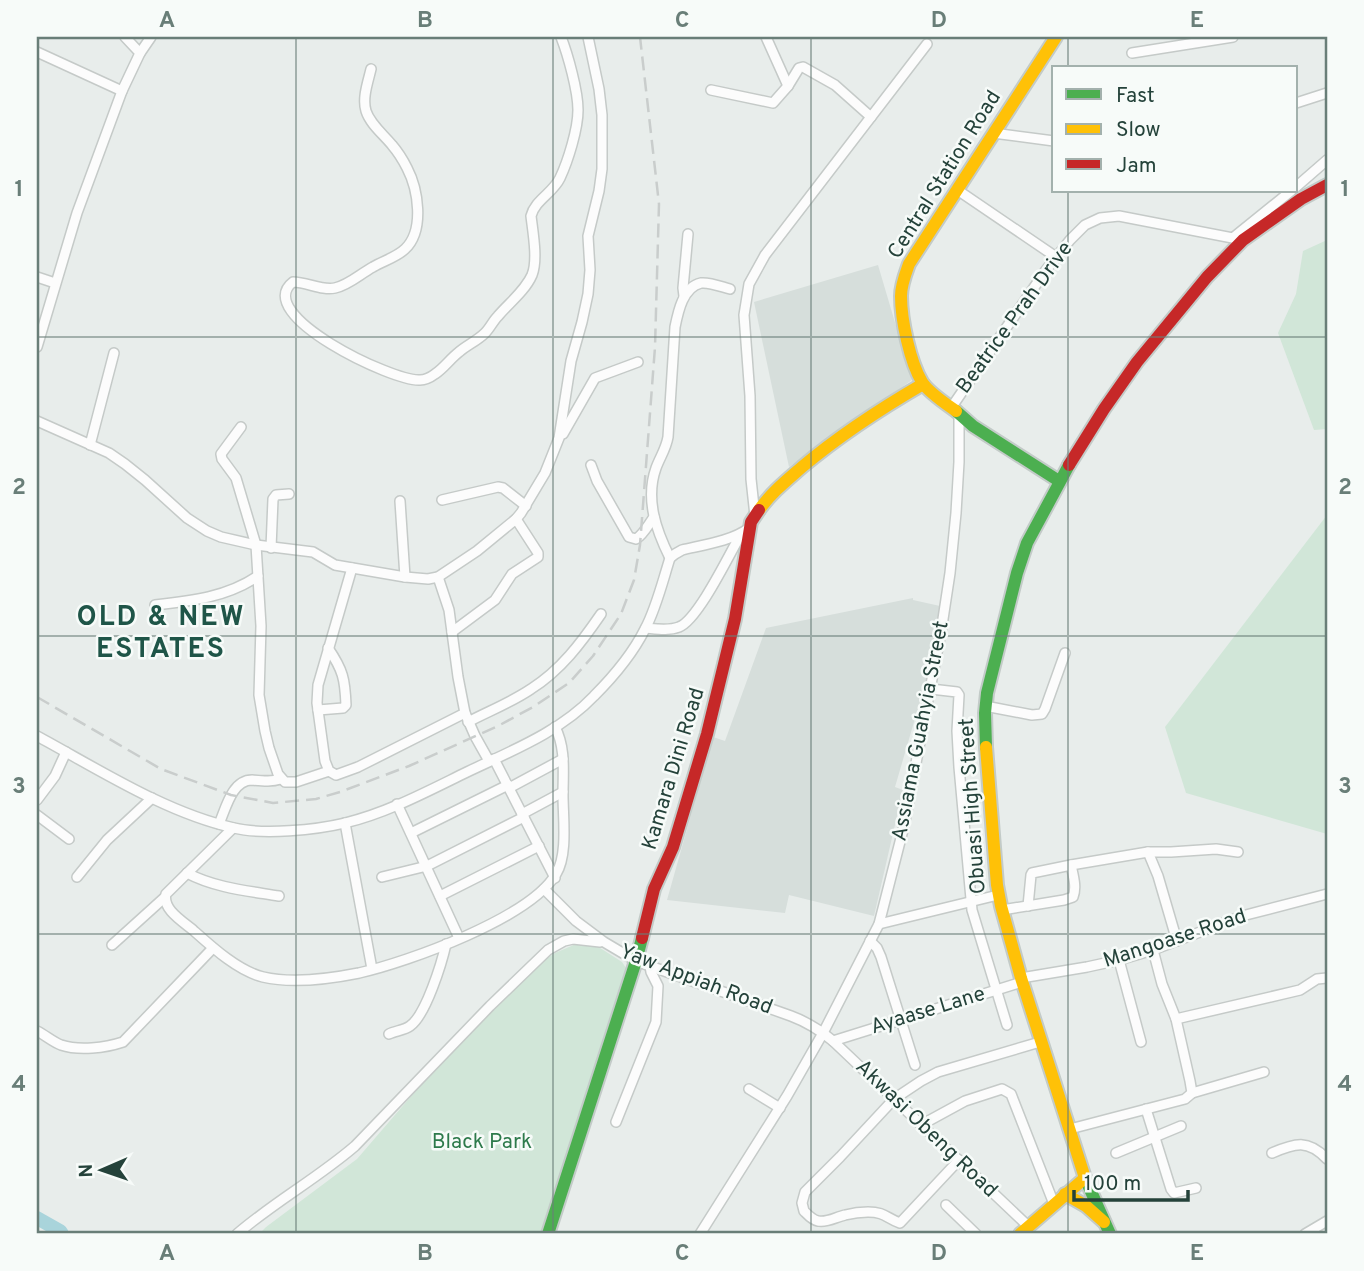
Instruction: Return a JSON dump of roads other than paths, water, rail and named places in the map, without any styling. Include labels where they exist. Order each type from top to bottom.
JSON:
[{"type":"street","points":[[125,37],[140,53]]},
{"type":"street","points":[[37,347],[77,213],[122,91],[140,53],[151,37]]},
{"type":"street","points":[[371,69],[367,84],[366,110],[370,119],[395,148],[415,186],[418,207],[411,241],[403,251],[340,287],[330,289],[293,282],[285,292],[286,300],[298,320],[350,356],[382,370],[420,380],[434,376],[461,350],[485,334],[533,273],[535,264],[531,216],[559,179],[577,124],[578,101],[561,37]]},
{"type":"street","points":[[37,421],[109,453],[196,526],[222,537],[271,548],[313,552],[330,563],[352,568],[428,579],[438,577],[477,551],[516,519],[526,506],[545,473],[559,438],[569,369],[588,294],[590,270],[587,236],[602,169],[603,115],[588,37]]},
{"type":"street","points":[[766,37],[788,86]]},
{"type":"street","name":"Central Station Road","points":[[923,384],[913,360],[901,297],[909,264],[1056,37]]},
{"type":"street","points":[[1132,53],[1233,37]]},
{"type":"street","points":[[748,526],[751,479],[750,396],[744,315],[749,284],[765,255],[927,44]]},
{"type":"street","points":[[37,52],[122,91]]},
{"type":"street","points":[[711,90],[774,103],[799,68],[803,67],[835,85],[871,117]]},
{"type":"street","points":[[1298,102],[1327,93]]},
{"type":"street","points":[[993,133],[1052,141]]},
{"type":"street","points":[[1298,185],[1327,160]]},
{"type":"street","name":"Obuasi High Street","points":[[1110,1234],[1085,1178],[1057,1096],[998,895],[985,737],[987,693],[1023,555],[1033,528],[1104,409],[1137,362],[1238,239],[1327,185]]},
{"type":"street","points":[[956,189],[1056,257]]},
{"type":"street","points":[[1238,239],[1290,192]]},
{"type":"street","name":"Beatrice Prah Drive","points":[[955,412],[1038,280],[1086,225],[1100,218],[1119,216],[1238,239]]},
{"type":"street","points":[[670,558],[653,517],[653,479],[667,445],[675,327],[684,296],[688,234]]},
{"type":"street","points":[[37,277],[55,283]]},
{"type":"street","points":[[684,296],[702,283],[730,289]]},
{"type":"street","points":[[90,445],[114,353]]},
{"type":"street","points":[[559,438],[565,432],[594,378],[638,362]]},
{"type":"street","points":[[646,628],[669,629],[680,627],[687,622],[695,614],[748,526],[780,486],[828,444],[923,384],[955,412],[1059,481]]},
{"type":"street","name":"Assiama Guahyia Street","points":[[700,1234],[780,1108],[879,924],[904,826],[950,573],[958,486],[955,412]]},
{"type":"street","points":[[241,427],[221,454],[236,478],[256,545],[261,626],[259,695],[265,731],[278,774],[285,782],[296,782],[329,771]]},
{"type":"street","points":[[591,465],[597,481],[629,537],[639,538],[653,517]]},
{"type":"street","points":[[442,500],[498,487],[526,506]]},
{"type":"street","points":[[271,548],[273,499],[276,495],[289,494]]},
{"type":"street","points":[[400,500],[405,577]]},
{"type":"street","points":[[452,632],[495,600],[512,574],[538,556],[516,519]]},
{"type":"street","points":[[37,736],[152,798],[233,828],[255,831],[285,830],[345,823],[397,804],[555,727],[586,704],[624,661],[646,628],[670,558],[682,550],[748,526]]},
{"type":"street","name":"Kamara Dini Road","points":[[548,1234],[636,961],[654,889],[673,847],[707,734],[735,619],[748,526]]},
{"type":"street","points":[[352,568],[318,685],[317,703],[325,761],[329,771],[336,775],[526,693],[562,664],[578,647],[601,614]]},
{"type":"street","points":[[155,605],[222,594],[258,576]]},
{"type":"street","points":[[438,577],[447,603],[467,717],[509,787],[555,878]]},
{"type":"street","points":[[318,710],[343,708],[346,705],[345,684],[340,666],[328,648]]},
{"type":"street","points":[[985,706],[1032,715],[1042,714],[1065,653]]},
{"type":"street","points":[[930,689],[957,692],[959,695],[958,753],[971,902],[1007,1025]]},
{"type":"street","points":[[164,898],[170,910],[214,948],[249,972],[278,980],[318,979],[372,969],[446,944],[514,911],[555,878],[562,858],[563,759],[561,740],[555,727]]},
{"type":"street","points":[[37,800],[55,776],[66,752]]},
{"type":"street","points":[[411,833],[563,759]]},
{"type":"street","points":[[219,824],[236,786],[253,780],[272,782],[281,779]]},
{"type":"street","points":[[382,877],[427,866],[563,792]]},
{"type":"street","points":[[78,877],[107,840],[152,798]]},
{"type":"street","points":[[397,804],[459,938]]},
{"type":"street","points":[[37,815],[69,839]]},
{"type":"street","points":[[345,823],[372,969]]},
{"type":"street","points":[[112,945],[164,898],[233,828]]},
{"type":"street","points":[[440,896],[539,846]]},
{"type":"street","points":[[1028,906],[1032,873],[1148,852],[1216,849],[1238,852]]},
{"type":"street","points":[[1148,852],[1177,941]]},
{"type":"street","points":[[1002,910],[1073,897],[1075,891],[1070,865]]},
{"type":"street","points":[[187,873],[222,886],[279,896]]},
{"type":"street","name":"Yaw Appiah Road","points":[[544,889],[576,921],[636,961],[791,1016],[823,1032]]},
{"type":"street","name":"Mangoase Road","points":[[1021,980],[1119,960],[1242,916],[1327,894]]},
{"type":"street","points":[[879,924],[998,895]]},
{"type":"street","points":[[237,1234],[355,1146],[548,950],[573,939],[604,942]]},
{"type":"street","points":[[870,941],[881,957],[915,1065]]},
{"type":"street","points":[[389,1034],[411,1026],[418,1017],[443,961],[446,944]]},
{"type":"street","points":[[37,1031],[61,1045],[77,1048],[111,1046],[123,1042],[214,948]]},
{"type":"street","points":[[1153,950],[1162,984],[1176,1018],[1192,1093]]},
{"type":"street","points":[[1119,960],[1142,1042]]},
{"type":"street","points":[[616,1122],[656,1022],[659,986],[650,966]]},
{"type":"street","points":[[1176,1018],[1300,990],[1317,979],[1327,978]]},
{"type":"street","name":"Ayaase Lane","points":[[833,1041],[997,990],[1021,980]]},
{"type":"street","name":"Akwasi Obeng Road","points":[[823,1032],[959,1160],[1024,1230]]},
{"type":"street","points":[[900,1223],[881,1213],[865,1212],[819,1222],[804,1211],[802,1203],[805,1192],[894,1099],[921,1080],[938,1072],[1040,1042]]},
{"type":"street","points":[[1070,1129],[1185,1099],[1192,1093],[1264,1072]]},
{"type":"street","points":[[749,1089],[780,1108]]},
{"type":"street","points":[[921,1125],[965,1101],[1002,1089],[1006,1091],[1011,1094],[1054,1204]]},
{"type":"street","points":[[1146,1109],[1171,1189],[1174,1193],[1196,1188]]},
{"type":"street","points":[[1116,1153],[1181,1126]]},
{"type":"street","points":[[1272,1153],[1288,1146],[1303,1144],[1316,1148],[1327,1159]]},
{"type":"street","points":[[891,1234],[959,1160]]},
{"type":"street","points":[[1024,1230],[1085,1178]]},
{"type":"street","points":[[1065,1194],[1086,1206],[1104,1222]]},
{"type":"street","points":[[946,1205],[976,1234]]},
{"type":"street","points":[[1305,1234],[1327,1221]]},
{"type":"waterway","points":[[37,1218],[62,1234]]},
{"type":"railway","points":[[37,697],[161,769],[231,795],[273,803],[316,799],[409,766],[498,726],[569,683],[593,656],[621,614],[634,580],[640,545],[655,347],[659,204],[640,37]]},
{"type":"district","name":"OLD & NEW ESTATES","points":[[161,634]]},
{"type":"park label","name":"Black Park","points":[[482,1142]]}]
